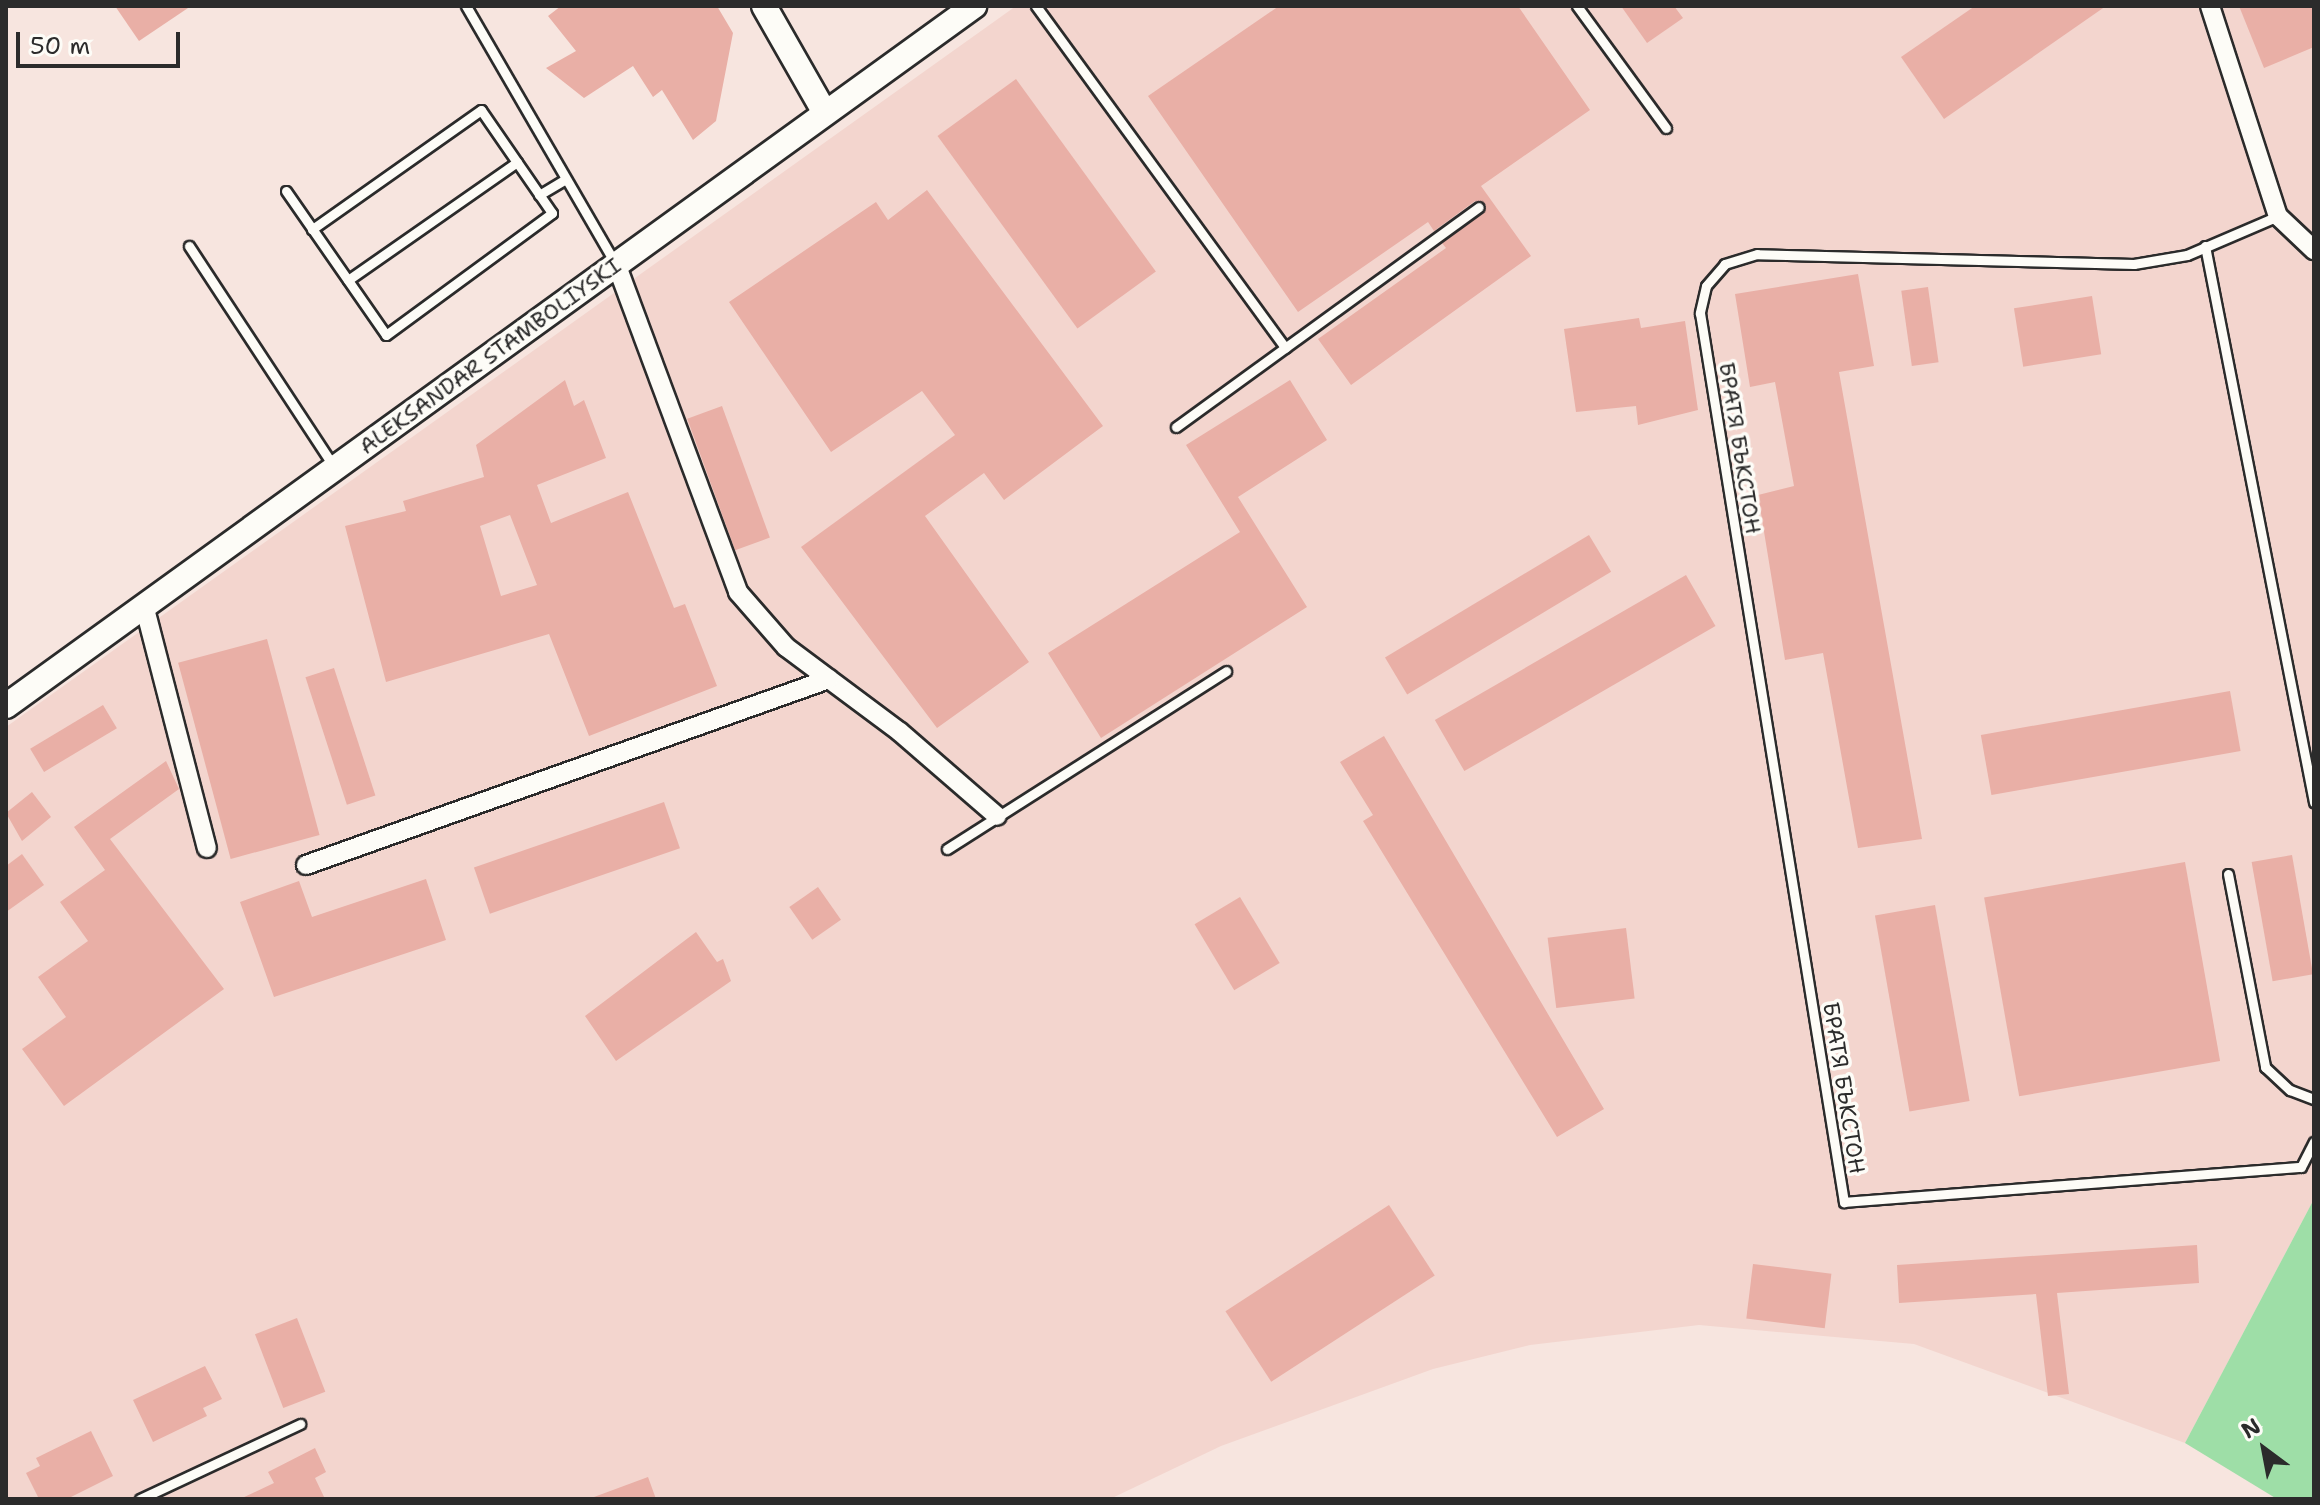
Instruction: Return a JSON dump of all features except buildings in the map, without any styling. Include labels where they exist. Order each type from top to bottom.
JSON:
[{"type":"street","points":[[764,6],[825,113]]},
{"type":"street","name":"ALEKSANDAR STAMBOLIYSKI","points":[[6,706],[974,6]]},
{"type":"street","points":[[2210,6],[2278,216],[2314,250]]},
{"type":"street","points":[[617,266],[738,592],[786,647],[997,816]]},
{"type":"street","points":[[144,605],[207,848]]},
{"type":"street","points":[[306,865],[829,679]]},
{"type":"lane","points":[[466,6],[617,266]]},
{"type":"lane","points":[[1036,6],[1285,348]]},
{"type":"lane","points":[[1577,6],[1666,128]]},
{"type":"lane","points":[[286,191],[312,229],[386,335],[552,213],[481,110],[312,229]]},
{"type":"lane","points":[[348,280],[517,162]]},
{"type":"lane","points":[[539,195],[566,179]]},
{"type":"lane","points":[[1176,427],[1479,207]]},
{"type":"lane","name":"БРАТЯ БЪКСТОН","points":[[2278,216],[2205,246],[2134,264],[1757,254],[1725,264],[1706,286],[1700,313],[1844,1202],[2301,1167],[2314,1142]]},
{"type":"lane","points":[[189,246],[334,467]]},
{"type":"lane","points":[[2205,246],[2314,802]]},
{"type":"lane","points":[[947,849],[1226,671]]},
{"type":"lane","points":[[2228,874],[2265,1067],[2290,1090],[2314,1099]]},
{"type":"lane","points":[[140,1499],[300,1424]]},
{"type":"shaded area","points":[[1016,6],[2314,6],[2314,1199],[2185,1443],[1914,1344],[1699,1325],[1530,1345],[1433,1369],[1221,1446],[1110,1499],[6,1499],[6,727]]},
{"type":"green space","points":[[2314,1199],[2314,1499],[2277,1499],[2185,1443]]}]
